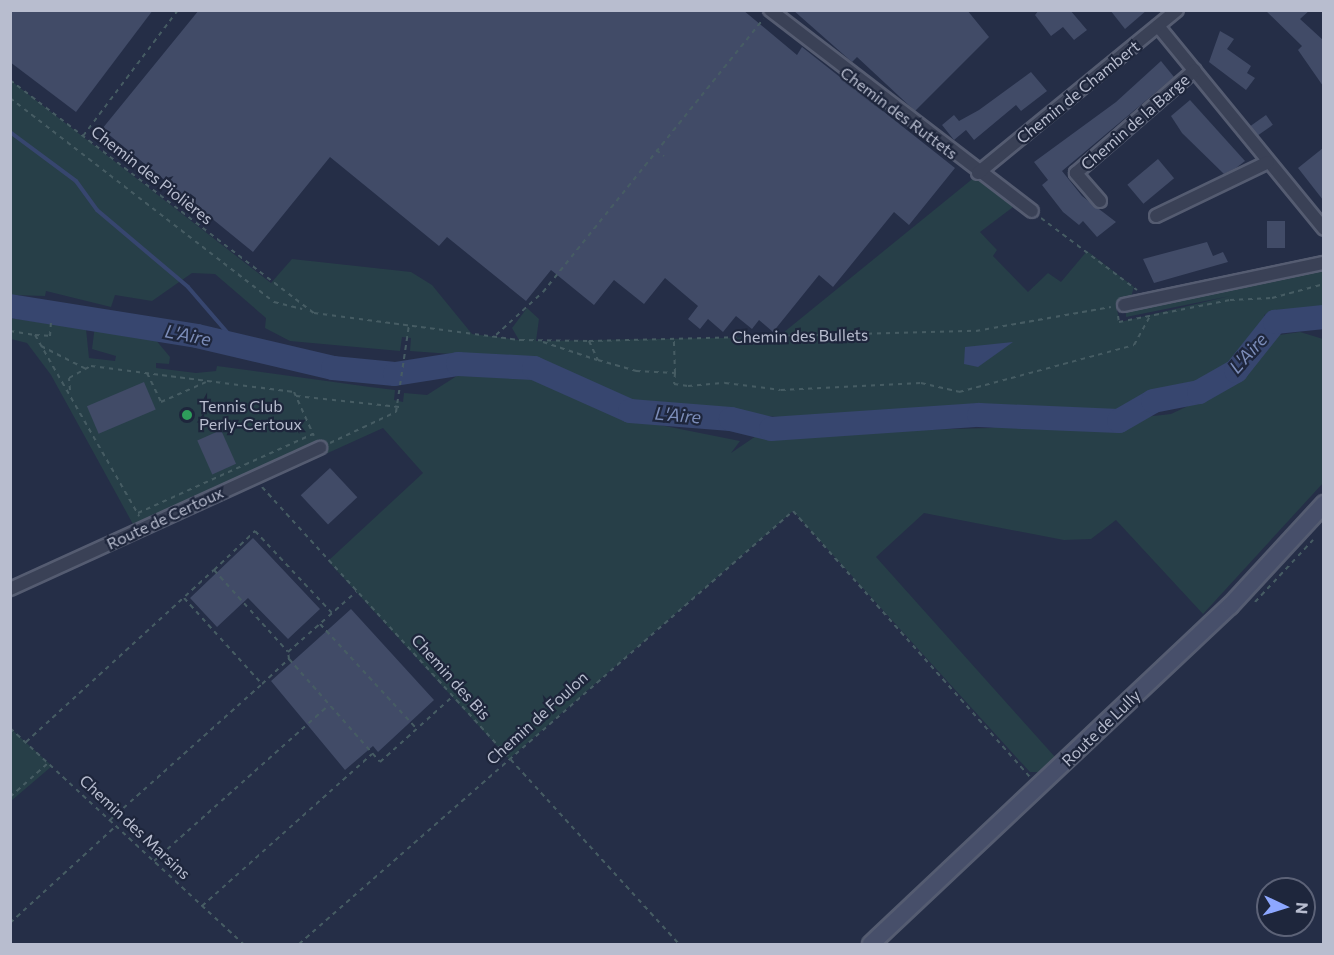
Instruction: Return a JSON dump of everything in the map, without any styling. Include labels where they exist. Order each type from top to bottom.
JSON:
[{"type":"main road","name":"Route de Lully","points":[[871,945],[1230,606],[1323,504]]},
{"type":"street","name":"Chemin de Chambert","points":[[978,173],[1178,10]]},
{"type":"street","name":"Chemin des Ruttets","points":[[769,12],[978,173],[1032,211]]},
{"type":"street","name":"Chemin de la Barge","points":[[1158,26],[1323,229]]},
{"type":"street","name":"Chemin de la Barge","points":[[1100,201],[1076,173],[1195,70]]},
{"type":"street","points":[[1156,216],[1268,162]]},
{"type":"street","points":[[1120,305],[1323,263]]},
{"type":"street","name":"Route de Certoux","points":[[10,589],[320,448]]},
{"type":"path","points":[[83,136],[178,10]]},
{"type":"path","points":[[496,335],[543,292],[769,12]]},
{"type":"path","name":"Chemin des Piolières","points":[[10,80],[279,290]]},
{"type":"path","points":[[10,98],[274,302],[305,309]]},
{"type":"path","points":[[656,150],[664,156]]},
{"type":"path","points":[[1032,211],[1149,299]]},
{"type":"path","points":[[1120,305],[1119,322],[1323,284]]},
{"type":"path","name":"Chemin des Bullets","points":[[279,290],[305,309],[409,325],[540,341],[976,331],[1120,305]]},
{"type":"path","points":[[674,338],[674,384],[688,386],[724,383],[781,390],[921,383],[959,392],[1134,345],[1150,316]]},
{"type":"path","points":[[10,331],[51,336],[51,322]]},
{"type":"path","points":[[399,407],[409,325]]},
{"type":"path","points":[[35,335],[70,390],[145,528]]},
{"type":"path","points":[[540,341],[636,371],[675,373]]},
{"type":"path","points":[[590,341],[598,360]]},
{"type":"path","points":[[41,346],[86,369],[208,380],[296,396],[399,407]]},
{"type":"path","points":[[70,390],[69,378],[86,369]]},
{"type":"path","points":[[147,373],[160,402],[208,380]]},
{"type":"path","points":[[296,396],[320,448],[399,407]]},
{"type":"path","points":[[137,513],[313,435]]},
{"type":"path","name":"Chemin des Bis","points":[[256,477],[356,592],[679,945]]},
{"type":"path","name":"Chemin de Foulon","points":[[299,945],[793,511],[1027,773]]},
{"type":"path","points":[[26,742],[255,531],[332,613]]},
{"type":"path","points":[[214,570],[288,652],[289,659],[380,762],[452,697]]},
{"type":"path","points":[[288,652],[356,592]]},
{"type":"path","points":[[184,598],[262,684]]},
{"type":"path","points":[[320,624],[417,729]]},
{"type":"path","points":[[110,820],[289,659]]},
{"type":"path","points":[[154,861],[329,705]]},
{"type":"path","name":"Chemin des Marsins","points":[[10,728],[243,945]]},
{"type":"path","points":[[202,906],[372,753]]},
{"type":"path","points":[[10,797],[49,763]]},
{"type":"path","points":[[10,923],[116,826]]},
{"type":"shaded area","points":[[10,80],[271,283],[292,259],[411,272],[432,285],[472,334],[519,340],[512,328],[527,308],[539,319],[536,341],[778,337],[976,176],[1017,204],[980,232],[997,250],[993,256],[1028,292],[1048,273],[1061,282],[1087,251],[1134,287],[1131,297],[1116,306],[1120,322],[1230,296],[1126,317],[1126,308],[1323,267],[1323,308],[1265,314],[1257,336],[1226,371],[1191,389],[1151,397],[1109,415],[983,406],[806,419],[631,406],[556,369],[520,359],[410,351],[411,338],[402,337],[400,351],[290,341],[265,328],[266,318],[215,274],[192,273],[152,301],[115,295],[111,307],[46,291],[45,296],[11,295]]},
{"type":"shaded area","points":[[10,318],[86,329],[89,358],[115,361],[116,356],[92,349],[95,326],[155,339],[170,357],[169,364],[156,363],[156,368],[196,373],[216,371],[217,366],[395,390],[394,400],[403,402],[404,393],[427,395],[463,372],[534,376],[615,416],[740,441],[731,453],[759,434],[990,428],[1023,421],[1118,430],[1145,417],[1171,414],[1222,390],[1279,335],[1300,332],[1323,339],[1323,483],[1203,614],[1116,520],[1091,539],[1064,540],[924,513],[876,557],[1055,757],[1039,772],[1030,772],[793,511],[509,759],[328,561],[423,473],[383,428],[319,457],[314,445],[134,526],[51,375],[27,343],[11,339]]},
{"type":"shaded area","points":[[10,728],[52,766],[11,801],[10,801]]},
{"type":"water","points":[[1013,342],[978,367],[964,364],[965,347]]},
{"type":"building","points":[[10,10],[153,10],[76,112],[10,62]]},
{"type":"building","points":[[199,10],[743,10],[797,55],[802,47],[955,168],[909,225],[894,212],[833,287],[819,275],[773,332],[759,320],[752,329],[736,316],[723,332],[708,319],[700,329],[688,319],[698,306],[665,278],[644,304],[614,280],[594,305],[551,270],[526,301],[447,237],[439,246],[330,157],[253,252],[102,129]]},
{"type":"building","points":[[793,10],[967,10],[989,37],[915,111],[857,57],[852,62]]},
{"type":"building","points":[[1039,10],[1070,10],[1087,30],[1074,40],[1063,27],[1051,36],[1035,15]]},
{"type":"building","points":[[1110,10],[1147,10],[1125,29]]},
{"type":"building","points":[[1265,10],[1310,10],[1300,19],[1323,40],[1323,86],[1298,50],[1302,46]]},
{"type":"building","points":[[1220,31],[1234,39],[1227,49],[1251,66],[1247,73],[1255,78],[1246,90],[1209,62]]},
{"type":"building","points":[[1161,61],[1174,77],[1062,171],[1082,196],[1116,222],[1097,237],[1083,221],[1079,225],[1063,212],[1042,185],[1048,180],[1034,162],[1116,102]]},
{"type":"building","points":[[1031,72],[1047,91],[1021,111],[1016,105],[974,140],[966,130],[954,140],[942,125],[954,115],[959,121],[979,110]]},
{"type":"building","points":[[1190,100],[1245,161],[1224,174],[1182,133],[1171,116]]},
{"type":"building","points":[[1266,115],[1273,125],[1257,136],[1250,126]]},
{"type":"building","points":[[1323,148],[1323,200],[1298,168]]},
{"type":"building","points":[[1158,159],[1174,178],[1143,204],[1127,185]]},
{"type":"building","points":[[1267,221],[1285,221],[1285,248],[1267,248]]},
{"type":"building","points":[[1207,242],[1213,256],[1223,252],[1228,262],[1154,283],[1143,259]]},
{"type":"building","points":[[144,382],[156,410],[99,434],[87,406]]},
{"type":"building","points":[[221,430],[236,464],[212,474],[197,441]]},
{"type":"building","points":[[330,468],[357,497],[328,525],[301,495]]},
{"type":"building","points":[[253,538],[320,609],[288,639],[248,598],[217,627],[190,598]]},
{"type":"building","points":[[351,609],[434,700],[378,752],[373,746],[345,770],[271,681]]},
{"type":"waterway","points":[[10,132],[76,181],[97,210],[188,287],[238,345]]},
{"type":"waterway","name":"L'Aire","points":[[10,306],[197,336],[333,368],[395,374],[458,364],[534,368],[630,411],[731,419],[771,429],[979,415],[1119,421],[1153,401],[1199,392],[1236,371],[1275,322],[1324,317]]},
{"type":"place","name":"Tennis Club Perly-Certoux","points":[[187,415]]}]
